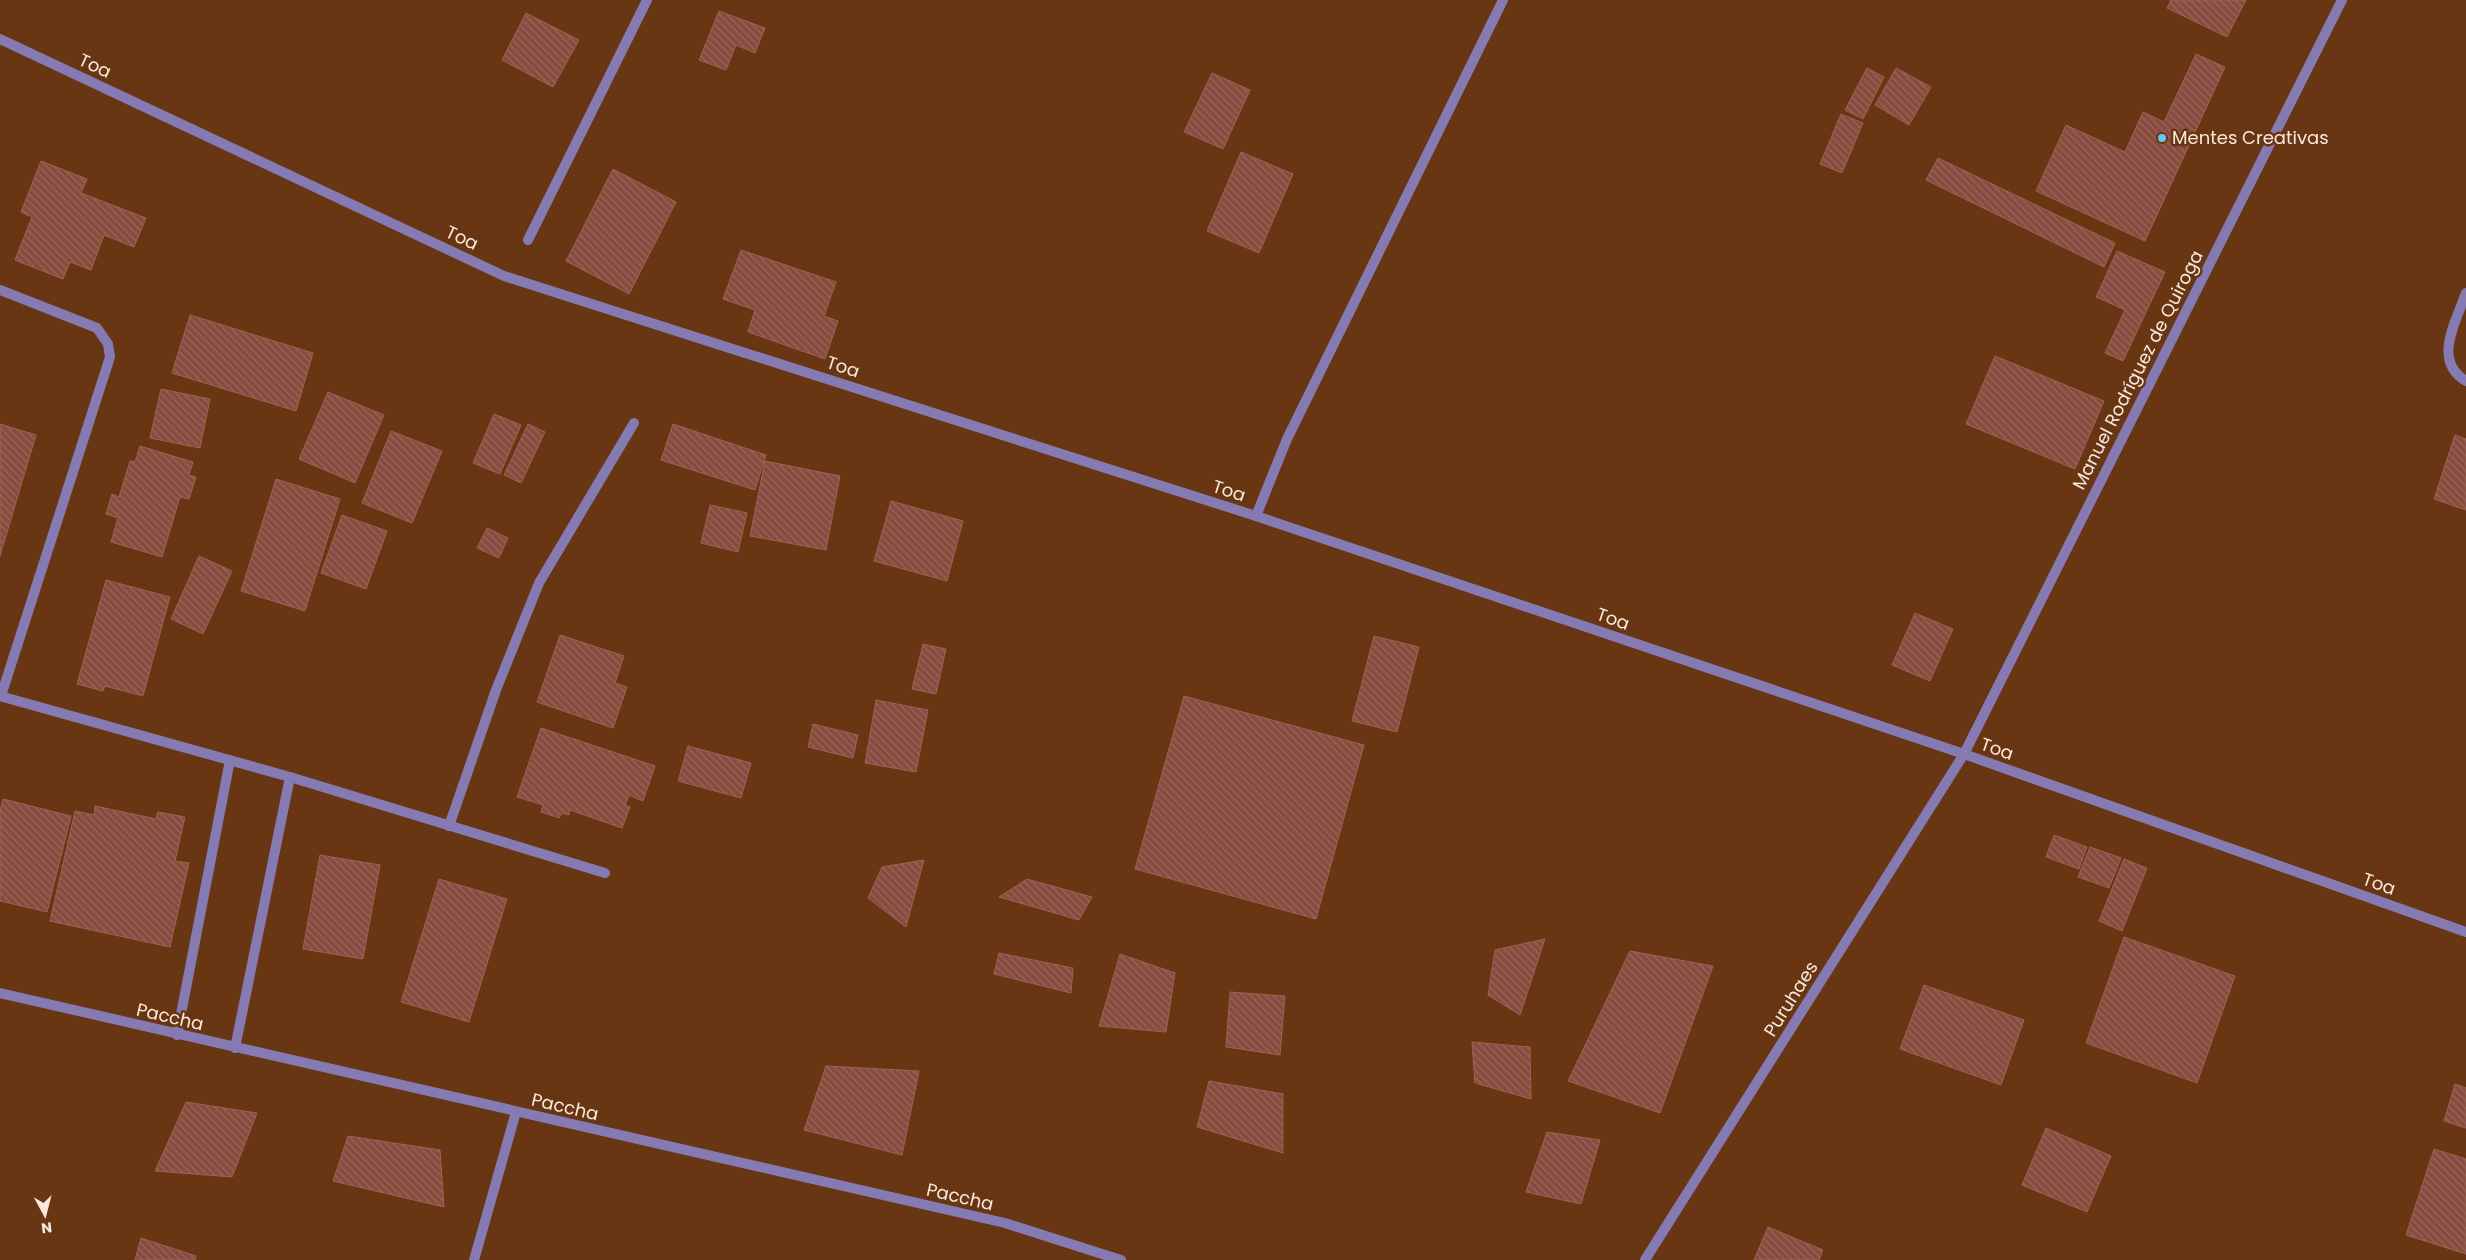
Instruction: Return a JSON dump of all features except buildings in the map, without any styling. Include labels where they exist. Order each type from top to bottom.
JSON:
[{"type":"street","points":[[528,240],[647,0]]},
{"type":"street","points":[[1256,516],[1287,439],[1503,0]]},
{"type":"street","name":"Manuel Rodríguez de Quiroga","points":[[1964,754],[2342,0]]},
{"type":"street","name":"Toa","points":[[0,39],[504,276],[1256,516],[1964,754],[2466,932]]},
{"type":"street","points":[[0,290],[97,328],[108,344],[110,357],[0,696],[290,777],[605,873]]},
{"type":"street","points":[[2466,293],[2450,337],[2448,359],[2455,374],[2466,380]]},
{"type":"street","points":[[449,826],[496,690],[539,583],[634,423]]},
{"type":"street","name":"Puruhaes","points":[[1645,1260],[1964,754]]},
{"type":"street","points":[[177,1035],[230,760]]},
{"type":"street","points":[[235,1048],[290,777]]},
{"type":"street","name":"Paccha","points":[[0,993],[1005,1224],[1121,1260]]},
{"type":"street","points":[[474,1260],[516,1112]]},
{"type":"place","name":"Mentes Creativas","points":[[2162,138]]}]
